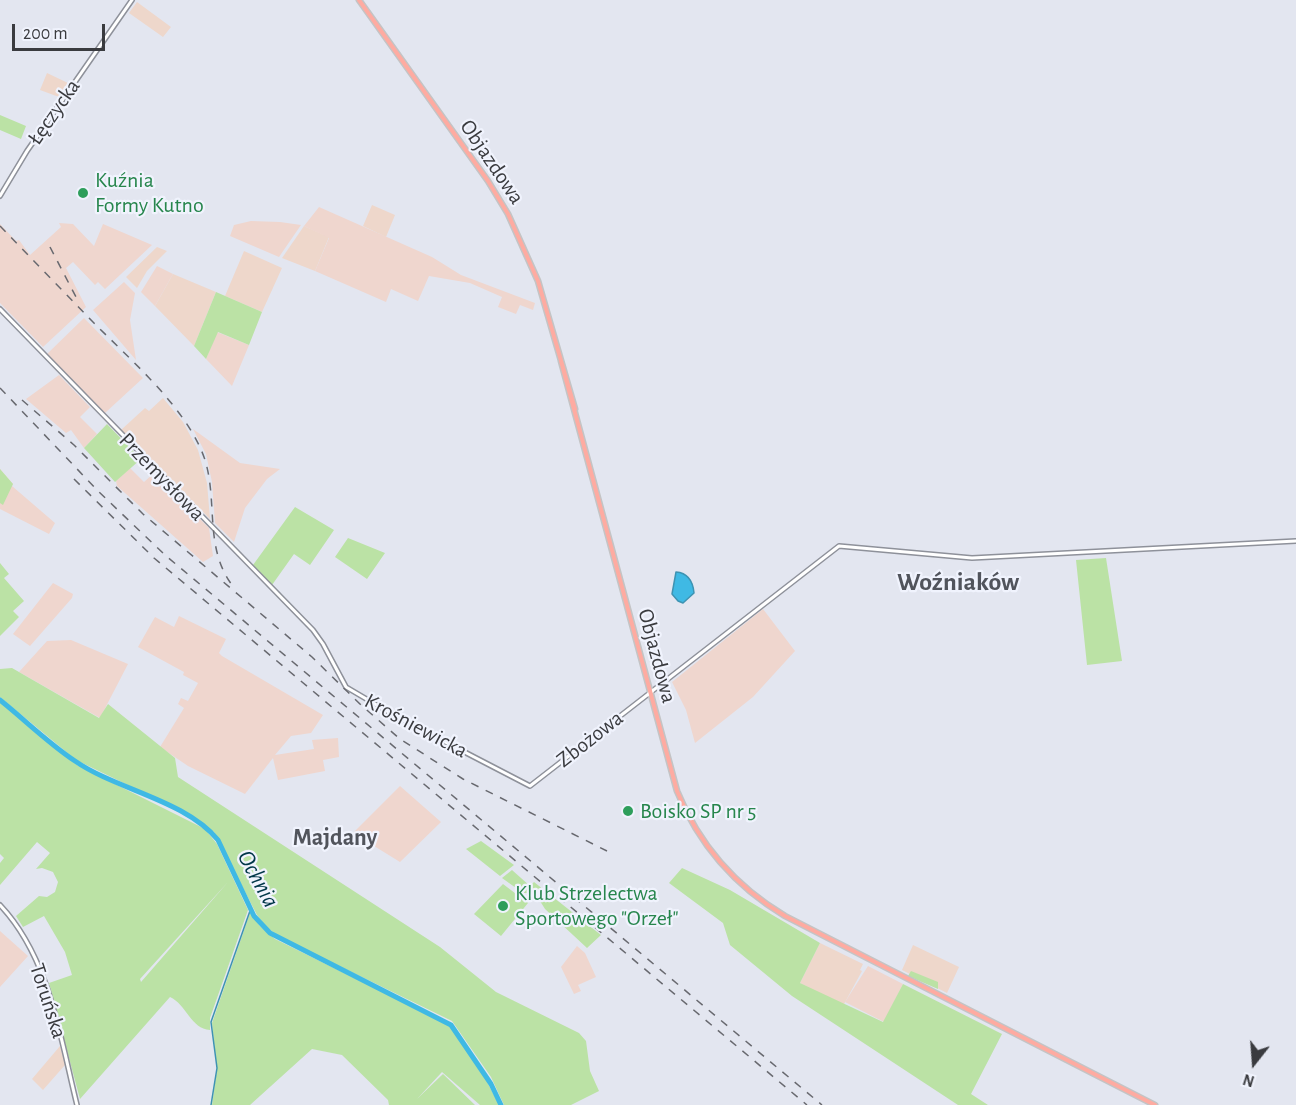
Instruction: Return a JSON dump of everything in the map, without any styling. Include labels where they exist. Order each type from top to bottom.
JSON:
[{"type":"main road","name":"Objazdowa","points":[[359,0],[477,166],[508,214],[538,281],[677,792],[685,811],[707,848],[743,887],[773,909],[1155,1105]]},
{"type":"street","name":"Łęczycka","points":[[0,196],[30,147],[132,0]]},
{"type":"street","name":"Przemysłowa","points":[[0,309],[324,644]]},
{"type":"street","name":"Zbożowa","points":[[530,786],[839,546],[949,558],[972,558],[1296,541]]},
{"type":"street","name":"Krośniewicka","points":[[324,644],[340,679],[352,690],[397,717],[530,786]]},
{"type":"street","name":"Toruńska","points":[[0,905],[20,929],[39,967],[77,1105]]},
{"type":"shaded area","points":[[137,2],[171,27],[163,37],[129,13]]},
{"type":"shaded area","points":[[47,73],[68,83],[59,97],[40,90]]},
{"type":"shaded area","points":[[372,205],[395,215],[386,237],[363,226]]},
{"type":"shaded area","points":[[319,207],[432,257],[461,275],[535,303],[533,310],[520,305],[516,314],[498,307],[502,297],[470,283],[429,276],[418,301],[391,289],[386,302],[315,271],[329,238],[304,226]]},
{"type":"shaded area","points":[[251,221],[301,225],[279,257],[230,236],[234,225]]},
{"type":"shaded area","points":[[59,223],[73,224],[94,246],[103,224],[152,245],[105,289],[98,282],[95,285],[73,262],[66,268],[86,307],[43,347],[0,303],[0,224],[16,241],[19,240],[30,255],[61,227]]},
{"type":"shaded area","points":[[304,226],[329,237],[315,271],[282,258]]},
{"type":"shaded area","points":[[157,247],[167,251],[147,271],[137,288],[126,277]]},
{"type":"shaded area","points":[[244,251],[282,268],[262,312],[225,296]]},
{"type":"shaded area","points":[[157,266],[173,274],[155,306],[141,292]]},
{"type":"shaded area","points":[[173,274],[216,292],[194,346],[155,306]]},
{"type":"shaded area","points":[[124,282],[135,293],[130,320],[136,360],[93,310]]},
{"type":"shaded area","points":[[84,318],[143,378],[105,413],[47,354]]},
{"type":"shaded area","points":[[217,332],[249,345],[232,386],[206,359]]},
{"type":"shaded area","points":[[59,375],[90,407],[80,417],[97,434],[84,448],[71,430],[66,433],[26,399]]},
{"type":"shaded area","points":[[163,398],[183,422],[198,450],[207,483],[210,519],[121,430],[145,408],[149,411]]},
{"type":"shaded area","points":[[193,429],[240,463],[280,469],[267,479],[245,508],[234,542],[215,523],[212,482],[206,454]]},
{"type":"shaded area","points":[[130,468],[144,482],[154,473],[209,528],[213,556],[203,562],[117,486],[116,481]]},
{"type":"shaded area","points":[[0,469],[13,484],[12,486],[55,523],[49,534],[0,509]]},
{"type":"shaded area","points":[[53,583],[73,594],[72,598],[30,646],[13,634]]},
{"type":"shaded area","points":[[763,609],[795,651],[753,697],[695,743],[686,710],[672,682]]},
{"type":"shaded area","points":[[179,616],[226,639],[219,653],[222,656],[323,715],[311,733],[291,736],[275,755],[314,749],[312,740],[338,738],[339,757],[323,760],[325,771],[278,780],[273,758],[245,794],[188,766],[160,747],[184,708],[178,704],[181,698],[188,701],[198,683],[183,675],[184,672],[138,647],[155,617],[174,627]]},
{"type":"shaded area","points":[[71,640],[128,664],[100,718],[19,672],[47,641]]},
{"type":"shaded area","points":[[400,786],[441,822],[400,862],[353,833]]},
{"type":"shaded area","points":[[0,931],[28,956],[0,987]]},
{"type":"shaded area","points":[[820,943],[863,964],[860,970],[862,971],[843,1006],[800,983]]},
{"type":"shaded area","points":[[913,945],[959,967],[947,993],[902,970]]},
{"type":"shaded area","points":[[577,946],[585,953],[596,977],[578,985],[581,991],[574,994],[561,967]]},
{"type":"shaded area","points":[[868,966],[903,984],[884,1022],[845,1002]]},
{"type":"shaded area","points":[[60,1046],[65,1065],[43,1090],[32,1079]]},
{"type":"green space","points":[[0,115],[26,126],[21,139],[0,130]]},
{"type":"green space","points":[[216,292],[262,312],[249,345],[218,332],[206,359],[194,346]]},
{"type":"green space","points":[[107,424],[141,459],[115,482],[84,448]]},
{"type":"green space","points":[[0,469],[13,484],[3,505],[0,503]]},
{"type":"green space","points":[[295,507],[334,530],[310,565],[294,554],[272,585],[253,565]]},
{"type":"green space","points":[[348,538],[385,553],[367,579],[335,557]]},
{"type":"green space","points":[[1106,558],[1122,661],[1087,665],[1076,560]]},
{"type":"green space","points":[[0,563],[9,574],[4,578],[24,601],[13,611],[19,617],[0,636]]},
{"type":"green space","points":[[12,668],[99,718],[108,704],[175,758],[178,777],[440,947],[496,992],[579,1033],[586,1041],[590,1071],[599,1091],[571,1105],[504,1105],[491,1077],[452,1021],[280,937],[266,927],[257,915],[214,832],[190,815],[76,760],[0,697],[0,669]]},
{"type":"green space","points":[[0,702],[77,765],[205,829],[217,844],[248,910],[210,1018],[210,1030],[203,1029],[193,1021],[176,1000],[170,997],[80,1099],[49,983],[72,975],[65,952],[44,916],[23,927],[16,916],[39,896],[47,897],[55,892],[58,882],[53,872],[42,868],[36,869],[50,853],[37,842],[0,885],[0,863],[4,858],[0,854]],"holes":[[[228,882],[141,982],[140,979]]]},
{"type":"green space","points":[[481,841],[514,865],[500,876],[466,849]]},
{"type":"green space","points":[[682,868],[730,890],[820,943],[800,983],[883,1022],[903,984],[1002,1034],[971,1094],[988,1105],[958,1105],[792,996],[730,945],[723,923],[669,883]]},
{"type":"green space","points":[[512,870],[530,886],[534,882],[601,935],[587,948],[545,909],[535,893],[523,893],[502,878]]},
{"type":"green space","name":"Klub Strzelectwa Sportowego \"Orzeł\"","points":[[503,884],[528,903],[501,936],[474,914]]},
{"type":"green space","points":[[250,913],[260,926],[275,939],[448,1024],[481,1070],[499,1105],[480,1105],[442,1072],[417,1099],[443,1074],[475,1105],[389,1105],[388,1100],[342,1055],[312,1049],[250,1105],[212,1105],[217,1069],[212,1023]]},
{"type":"green space","points":[[911,971],[938,982],[938,989],[908,976]]},
{"type":"water","points":[[676,572],[687,576],[694,593],[683,603],[672,594]]},
{"type":"waterway","name":"Ochnia","points":[[0,700],[75,761],[110,780],[169,805],[204,826],[218,840],[254,916],[270,933],[451,1025],[491,1084],[501,1105]]},
{"type":"waterway","points":[[211,1105],[217,1068],[211,1022],[251,908]]},
{"type":"railway","points":[[0,226],[95,324]]},
{"type":"railway","points":[[50,247],[76,297]]},
{"type":"railway","points":[[89,318],[155,384],[185,421],[197,441],[209,476],[218,555],[223,570],[232,585]]},
{"type":"railway","points":[[0,388],[98,491],[165,555],[822,1105]]},
{"type":"railway","points":[[22,400],[74,445],[143,514],[312,657],[400,739],[463,779],[607,851]]},
{"type":"railway","points":[[74,479],[154,558],[807,1105]]},
{"type":"place","name":"Kuźnia Formy Kutno","points":[[83,193]]},
{"type":"place","name":"Boisko SP nr 5","points":[[628,811]]},
{"type":"place","name":"Klub Strzelectwa Sportowego \"Orzeł\"","points":[[503,906]]},
{"type":"district","name":"Woźniaków","points":[[958,582]]},
{"type":"district","name":"Majdany","points":[[335,838]]}]
